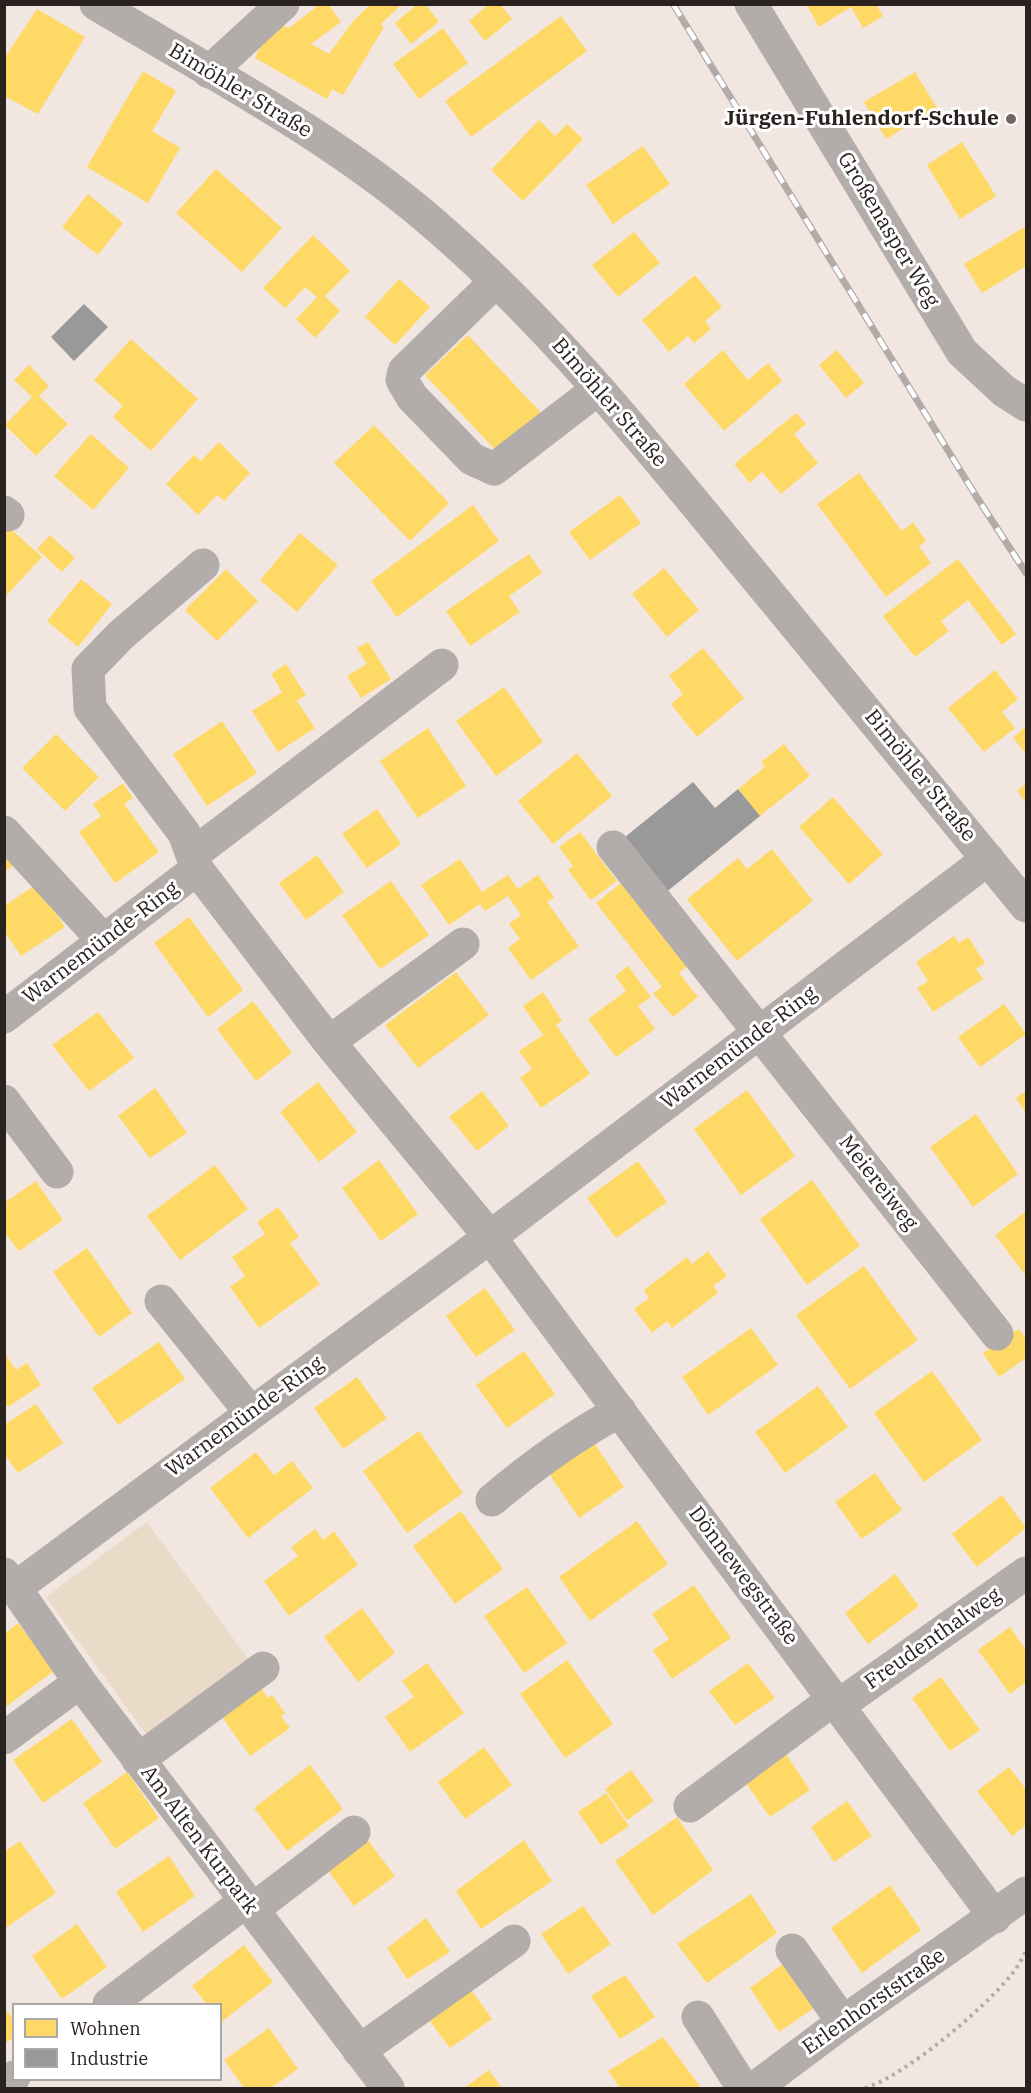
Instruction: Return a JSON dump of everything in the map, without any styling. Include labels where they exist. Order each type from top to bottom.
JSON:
[{"type":"street","name":"Bimöhler Straße","points":[[96,4],[297,125],[375,177],[442,230],[524,307],[642,439],[1026,906]]},
{"type":"street","points":[[208,72],[283,4]]},
{"type":"street","name":"Großenasper Weg","points":[[752,4],[962,352],[1004,391],[1026,405]]},
{"type":"street","points":[[496,281],[404,371],[402,380],[419,405],[472,459],[494,469],[598,389]]},
{"type":"street","name":"Warnemünde-Ring","points":[[203,565],[121,635],[88,669],[90,708],[184,833],[195,862],[329,1042],[490,1237]]},
{"type":"street","points":[[195,862],[442,665]]},
{"type":"street","points":[[4,831],[104,941]]},
{"type":"street","name":"Meiereiweg","points":[[613,847],[997,1334]]},
{"type":"street","name":"Warnemünde-Ring","points":[[10,1581],[251,1413],[490,1237],[988,859]]},
{"type":"street","name":"Warnemünde-Ring","points":[[4,1017],[104,941],[195,862]]},
{"type":"street","points":[[329,1042],[463,944]]},
{"type":"street","points":[[4,1101],[57,1172]]},
{"type":"street","name":"Dönnewegstraße","points":[[490,1237],[995,1917]]},
{"type":"street","points":[[161,1301],[251,1413]]},
{"type":"street","points":[[492,1500],[579,1434],[620,1411]]},
{"type":"street","name":"Freudenthalweg","points":[[690,1806],[1026,1573]]},
{"type":"street","name":"Am Alten Kurpark","points":[[10,1581],[80,1682],[138,1760],[388,2088]]},
{"type":"street","points":[[138,1760],[263,1668]]},
{"type":"street","points":[[4,1738],[80,1682]]},
{"type":"street","points":[[110,2003],[354,1832]]},
{"type":"street","points":[[995,1917],[1026,1893]]},
{"type":"street","name":"Erlenhorststraße","points":[[761,2086],[843,2022],[995,1917]]},
{"type":"street","points":[[359,2051],[514,1941]]},
{"type":"street","points":[[792,1950],[843,2022]]},
{"type":"street","points":[[698,2017],[761,2086]]},
{"type":"path","points":[[865,2088],[908,2066],[982,2006],[1012,1975],[1026,1951]]},
{"type":"shaded area","points":[[147,1522],[252,1664],[151,1741],[46,1597]]},
{"type":"building: Wohnen","points":[[320,4],[328,4],[341,22],[311,44],[329,54],[354,20],[371,4],[397,4],[399,7],[381,24],[384,27],[343,95],[332,89],[327,99],[255,58],[272,22],[289,28]]},
{"type":"building: Wohnen","points":[[418,4],[425,4],[439,22],[411,44],[395,23]]},
{"type":"building: Wohnen","points":[[489,4],[500,4],[512,19],[485,41],[469,21]]},
{"type":"building: Wohnen","points":[[806,4],[876,4],[883,16],[863,28],[851,7],[819,27]]},
{"type":"building: Wohnen","points":[[37,9],[85,37],[38,114],[4,96],[4,59]]},
{"type":"building: Wohnen","points":[[561,16],[587,51],[471,137],[445,101]]},
{"type":"building: Wohnen","points":[[443,28],[468,63],[419,99],[393,64]]},
{"type":"building: Wohnen","points":[[143,71],[176,91],[152,131],[180,148],[148,203],[87,167]]},
{"type":"building: Wohnen","points":[[915,72],[937,108],[886,139],[864,102]]},
{"type":"building: Wohnen","points":[[539,120],[555,136],[567,124],[583,139],[523,201],[491,170]]},
{"type":"building: Wohnen","points":[[962,142],[996,196],[960,219],[927,165]]},
{"type":"building: Wohnen","points":[[643,146],[670,184],[613,224],[586,185]]},
{"type":"building: Wohnen","points":[[216,169],[282,228],[242,272],[176,213]]},
{"type":"building: Wohnen","points":[[88,194],[123,223],[98,255],[62,227]]},
{"type":"building: Wohnen","points":[[1026,226],[1026,266],[982,293],[964,264]]},
{"type":"building: Wohnen","points":[[634,232],[660,263],[618,297],[592,265]]},
{"type":"building: Wohnen","points":[[313,235],[350,271],[325,296],[340,311],[315,338],[296,319],[317,297],[305,287],[285,308],[263,288]]},
{"type":"building: Wohnen","points":[[695,275],[722,307],[705,321],[711,329],[694,343],[688,336],[669,352],[642,320]]},
{"type":"building: Wohnen","points":[[399,279],[430,307],[395,345],[365,317]]},
{"type":"building: Wohnen","points":[[468,335],[544,416],[501,456],[425,375]]},
{"type":"building: Wohnen","points":[[131,339],[198,399],[151,451],[113,417],[123,406],[94,380]]},
{"type":"building: Wohnen","points":[[723,350],[748,380],[768,363],[782,381],[724,431],[684,384]]},
{"type":"building: Wohnen","points":[[837,350],[864,383],[846,398],[819,365]]},
{"type":"building: Wohnen","points":[[29,365],[49,386],[39,396],[68,424],[36,456],[5,425],[32,397],[14,380]]},
{"type":"building: Wohnen","points":[[796,413],[806,424],[794,434],[818,463],[781,494],[762,472],[750,483],[734,464]]},
{"type":"building: Wohnen","points":[[374,425],[449,503],[410,541],[334,463]]},
{"type":"building: Wohnen","points":[[91,434],[129,468],[93,510],[54,476]]},
{"type":"building: Wohnen","points":[[219,442],[250,473],[224,501],[217,495],[198,515],[166,484],[194,455],[201,461]]},
{"type":"building: Wohnen","points":[[859,473],[902,531],[913,522],[926,541],[919,546],[931,563],[886,597],[817,504]]},
{"type":"building: Wohnen","points":[[620,495],[641,523],[590,560],[569,532]]},
{"type":"building: Wohnen","points":[[473,505],[499,541],[397,617],[371,581]]},
{"type":"building: Wohnen","points":[[4,523],[42,557],[4,598]]},
{"type":"building: Wohnen","points":[[300,533],[338,565],[297,612],[260,580]]},
{"type":"building: Wohnen","points":[[50,535],[75,558],[62,572],[37,549]]},
{"type":"building: Wohnen","points":[[529,554],[542,573],[509,596],[520,612],[470,646],[446,611]]},
{"type":"building: Wohnen","points":[[958,559],[1016,634],[1002,645],[968,600],[941,621],[949,631],[915,657],[883,616]]},
{"type":"building: Wohnen","points":[[664,568],[699,610],[667,637],[632,594]]},
{"type":"building: Wohnen","points":[[226,569],[258,601],[217,641],[185,610]]},
{"type":"building: Wohnen","points":[[81,579],[112,604],[78,647],[47,621]]},
{"type":"building: Wohnen","points":[[368,642],[391,679],[361,698],[347,676],[367,664],[357,648]]},
{"type":"building: Wohnen","points":[[703,648],[744,698],[697,737],[671,704],[683,694],[669,676]]},
{"type":"building: Wohnen","points":[[286,664],[306,695],[297,701],[315,728],[278,752],[252,711],[282,692],[271,674]]},
{"type":"building: Wohnen","points":[[995,670],[1018,699],[1002,712],[1015,728],[984,752],[948,708]]},
{"type":"building: Wohnen","points":[[504,687],[543,742],[496,776],[456,721]]},
{"type":"building: Wohnen","points":[[222,721],[257,773],[207,806],[173,754]]},
{"type":"building: Wohnen","points":[[1026,726],[1026,754],[1013,738]]},
{"type":"building: Wohnen","points":[[428,728],[466,786],[418,818],[380,761]]},
{"type":"building: Wohnen","points":[[56,734],[99,777],[65,811],[22,768]]},
{"type":"building: Wohnen","points":[[784,744],[810,776],[760,816],[738,789],[765,767],[761,762]]},
{"type":"building: Wohnen","points":[[577,753],[612,796],[553,844],[518,801]]},
{"type":"building: Wohnen","points":[[123,783],[133,798],[124,804],[159,852],[115,883],[79,832],[101,816],[93,804]]},
{"type":"building: Wohnen","points":[[1026,783],[1026,803],[1017,791]]},
{"type":"building: Wohnen","points":[[833,797],[883,854],[849,884],[799,827]]},
{"type":"building: Wohnen","points":[[377,809],[401,844],[367,868],[342,834]]},
{"type":"building: Wohnen","points":[[580,832],[617,881],[591,900],[568,870],[573,866],[559,847]]},
{"type":"building: Wohnen","points":[[772,849],[813,901],[737,961],[687,899],[738,858],[747,869]]},
{"type":"building: Wohnen","points":[[4,853],[14,865],[4,872]]},
{"type":"building: Wohnen","points":[[317,855],[344,892],[306,920],[279,883]]},
{"type":"building: Wohnen","points":[[460,859],[482,892],[508,875],[518,889],[538,875],[554,897],[547,902],[579,946],[531,980],[508,948],[520,939],[509,924],[521,915],[508,896],[485,911],[480,904],[449,925],[421,885]]},
{"type":"building: Wohnen","points":[[631,875],[696,959],[679,973],[698,997],[673,1017],[653,993],[662,987],[596,903]]},
{"type":"building: Wohnen","points":[[391,881],[429,935],[380,969],[342,915]]},
{"type":"building: Wohnen","points":[[37,884],[65,927],[21,956],[4,931],[4,906]]},
{"type":"building: Wohnen","points":[[189,917],[243,990],[208,1017],[154,943]]},
{"type":"building: Wohnen","points":[[954,936],[959,943],[968,937],[985,963],[976,969],[983,979],[933,1012],[917,988],[928,981],[916,962]]},
{"type":"building: Wohnen","points":[[628,966],[651,997],[638,1006],[655,1029],[616,1057],[588,1019],[626,991],[615,976]]},
{"type":"building: Wohnen","points":[[456,972],[489,1015],[418,1068],[385,1025]]},
{"type":"building: Wohnen","points":[[543,992],[562,1021],[556,1025],[590,1074],[541,1108],[520,1078],[532,1069],[519,1051],[543,1035],[523,1006]]},
{"type":"building: Wohnen","points":[[253,1001],[292,1053],[256,1081],[217,1029]]},
{"type":"building: Wohnen","points":[[1004,1004],[1026,1034],[980,1067],[958,1037]]},
{"type":"building: Wohnen","points":[[98,1012],[134,1058],[89,1091],[52,1045]]},
{"type":"building: Wohnen","points":[[318,1082],[357,1132],[319,1162],[280,1112]]},
{"type":"building: Wohnen","points":[[155,1088],[187,1133],[150,1158],[118,1116]]},
{"type":"building: Wohnen","points":[[747,1090],[795,1156],[741,1195],[694,1129]]},
{"type":"building: Wohnen","points":[[482,1091],[509,1126],[477,1151],[449,1117]]},
{"type":"building: Wohnen","points":[[1026,1091],[1026,1113],[1016,1098]]},
{"type":"building: Wohnen","points":[[976,1114],[1018,1174],[973,1207],[930,1147]]},
{"type":"building: Wohnen","points":[[379,1160],[418,1214],[381,1241],[342,1188]]},
{"type":"building: Wohnen","points":[[638,1161],[667,1202],[616,1238],[587,1198]]},
{"type":"building: Wohnen","points":[[215,1165],[248,1209],[180,1260],[147,1216]]},
{"type":"building: Wohnen","points":[[812,1180],[860,1246],[807,1285],[760,1219]]},
{"type":"building: Wohnen","points":[[36,1181],[63,1220],[19,1251],[4,1232],[4,1203]]},
{"type":"building: Wohnen","points":[[278,1207],[299,1237],[290,1243],[320,1284],[259,1328],[230,1287],[245,1276],[232,1257],[265,1234],[257,1222]]},
{"type":"building: Wohnen","points":[[1026,1211],[1026,1276],[995,1235]]},
{"type":"building: Wohnen","points":[[87,1248],[132,1313],[99,1337],[53,1272]]},
{"type":"building: Wohnen","points":[[708,1251],[727,1276],[713,1286],[718,1293],[672,1328],[667,1321],[652,1333],[634,1309],[649,1298],[644,1290],[687,1257],[692,1264]]},
{"type":"building: Wohnen","points":[[864,1266],[918,1340],[850,1389],[796,1315]]},
{"type":"building: Wohnen","points":[[485,1288],[515,1330],[476,1357],[446,1316]]},
{"type":"building: Wohnen","points":[[751,1328],[778,1365],[708,1415],[682,1377]]},
{"type":"building: Wohnen","points":[[1019,1329],[1026,1339],[1026,1358],[999,1377],[983,1353]]},
{"type":"building: Wohnen","points":[[159,1342],[185,1379],[118,1425],[92,1388]]},
{"type":"building: Wohnen","points":[[524,1351],[555,1394],[507,1428],[476,1385]]},
{"type":"building: Wohnen","points":[[4,1352],[16,1370],[27,1363],[41,1385],[8,1407],[4,1402]]},
{"type":"building: Wohnen","points":[[932,1371],[982,1440],[924,1482],[874,1413]]},
{"type":"building: Wohnen","points":[[357,1377],[387,1418],[343,1449],[314,1408]]},
{"type":"building: Wohnen","points":[[818,1386],[848,1427],[785,1473],[755,1432]]},
{"type":"building: Wohnen","points":[[36,1404],[63,1443],[18,1473],[4,1453],[4,1425]]},
{"type":"building: Wohnen","points":[[419,1431],[463,1493],[407,1533],[363,1471]]},
{"type":"building: Wohnen","points":[[590,1437],[624,1487],[579,1518],[545,1468]]},
{"type":"building: Wohnen","points":[[256,1452],[274,1475],[292,1461],[313,1488],[248,1538],[210,1488]]},
{"type":"building: Wohnen","points":[[875,1473],[902,1510],[862,1539],[835,1502]]},
{"type":"building: Wohnen","points":[[1002,1495],[1026,1528],[977,1567],[952,1534]]},
{"type":"building: Wohnen","points":[[461,1511],[503,1569],[455,1604],[413,1546]]},
{"type":"building: Wohnen","points":[[637,1521],[668,1564],[590,1621],[559,1577]]},
{"type":"building: Wohnen","points":[[315,1529],[323,1540],[334,1531],[358,1565],[289,1616],[264,1581],[298,1556],[291,1547]]},
{"type":"building: Wohnen","points":[[895,1574],[919,1606],[868,1644],[845,1613]]},
{"type":"building: Wohnen","points":[[694,1585],[731,1638],[672,1679],[653,1650],[669,1639],[652,1614]]},
{"type":"building: Wohnen","points":[[527,1587],[567,1643],[524,1673],[484,1616]]},
{"type":"building: Wohnen","points":[[362,1608],[395,1653],[358,1682],[324,1637]]},
{"type":"building: Wohnen","points":[[18,1623],[54,1671],[4,1708],[4,1634]]},
{"type":"building: Wohnen","points":[[1010,1627],[1026,1650],[1026,1682],[1010,1694],[978,1650]]},
{"type":"building: Wohnen","points":[[567,1660],[613,1724],[565,1758],[520,1694]]},
{"type":"building: Wohnen","points":[[427,1663],[464,1713],[410,1752],[385,1717],[414,1697],[402,1681]]},
{"type":"building: Wohnen","points":[[748,1663],[775,1698],[735,1725],[709,1691]]},
{"type":"building: Wohnen","points":[[941,1677],[980,1730],[950,1751],[912,1698]]},
{"type":"building: Wohnen","points":[[261,1688],[268,1698],[272,1695],[285,1713],[281,1716],[290,1728],[250,1756],[222,1717]]},
{"type":"building: Wohnen","points":[[72,1719],[102,1762],[43,1803],[13,1760]]},
{"type":"building: Wohnen","points":[[484,1747],[512,1785],[465,1819],[438,1782]]},
{"type":"building: Wohnen","points":[[786,1754],[810,1790],[770,1817],[746,1783]]},
{"type":"building: Wohnen","points":[[310,1765],[343,1809],[287,1851],[254,1808]]},
{"type":"building: Wohnen","points":[[1009,1767],[1026,1789],[1026,1825],[1012,1836],[977,1791]]},
{"type":"building: Wohnen","points":[[631,1770],[654,1801],[627,1820],[605,1789]]},
{"type":"building: Wohnen","points":[[127,1772],[159,1818],[115,1849],[83,1803]]},
{"type":"building: Wohnen","points":[[606,1793],[629,1826],[601,1845],[578,1812]]},
{"type":"building: Wohnen","points":[[847,1801],[872,1836],[834,1862],[811,1827]]},
{"type":"building: Wohnen","points":[[677,1817],[713,1870],[653,1915],[615,1861]]},
{"type":"building: Wohnen","points":[[364,1835],[395,1876],[354,1906],[324,1865]]},
{"type":"building: Wohnen","points":[[524,1840],[552,1881],[481,1929],[456,1891]]},
{"type":"building: Wohnen","points":[[20,1841],[56,1893],[4,1929],[4,1852]]},
{"type":"building: Wohnen","points":[[169,1856],[195,1896],[143,1932],[116,1892]]},
{"type":"building: Wohnen","points":[[890,1885],[921,1930],[862,1973],[831,1928]]},
{"type":"building: Wohnen","points":[[751,1894],[777,1933],[707,1983],[677,1944]]},
{"type":"building: Wohnen","points":[[583,1906],[611,1944],[568,1974],[541,1934]]},
{"type":"building: Wohnen","points":[[426,1918],[450,1952],[407,1979],[387,1948]]},
{"type":"building: Wohnen","points":[[77,1924],[107,1967],[62,1999],[32,1956]]},
{"type":"building: Wohnen","points":[[244,1945],[273,1982],[222,2021],[222,2003],[206,2003],[192,1986]]},
{"type":"building: Wohnen","points":[[784,1963],[814,2008],[779,2032],[750,1988]]},
{"type":"building: Wohnen","points":[[625,1975],[655,2017],[620,2039],[591,1996]]},
{"type":"building: Wohnen","points":[[469,1987],[492,2019],[450,2048],[427,2017]]},
{"type":"building: Wohnen","points":[[4,2008],[12,2018],[12,2038],[4,2044]]},
{"type":"building: Wohnen","points":[[269,2028],[298,2069],[271,2088],[244,2088],[224,2060]]},
{"type":"building: Wohnen","points":[[663,2037],[700,2086],[697,2088],[620,2088],[608,2071]]},
{"type":"building: Wohnen","points":[[489,2070],[502,2088],[464,2088]]},
{"type":"building: Industrie","points":[[84,304],[108,327],[74,361],[51,337]]},
{"type":"building: Industrie","points":[[693,782],[715,808],[738,789],[760,816],[664,894],[620,841]]},
{"type":"railway","points":[[673,4],[976,496],[1026,573]]},
{"type":"place","name":"Jürgen-Fuhlendorf-Schule","points":[[1011,119]]}]
